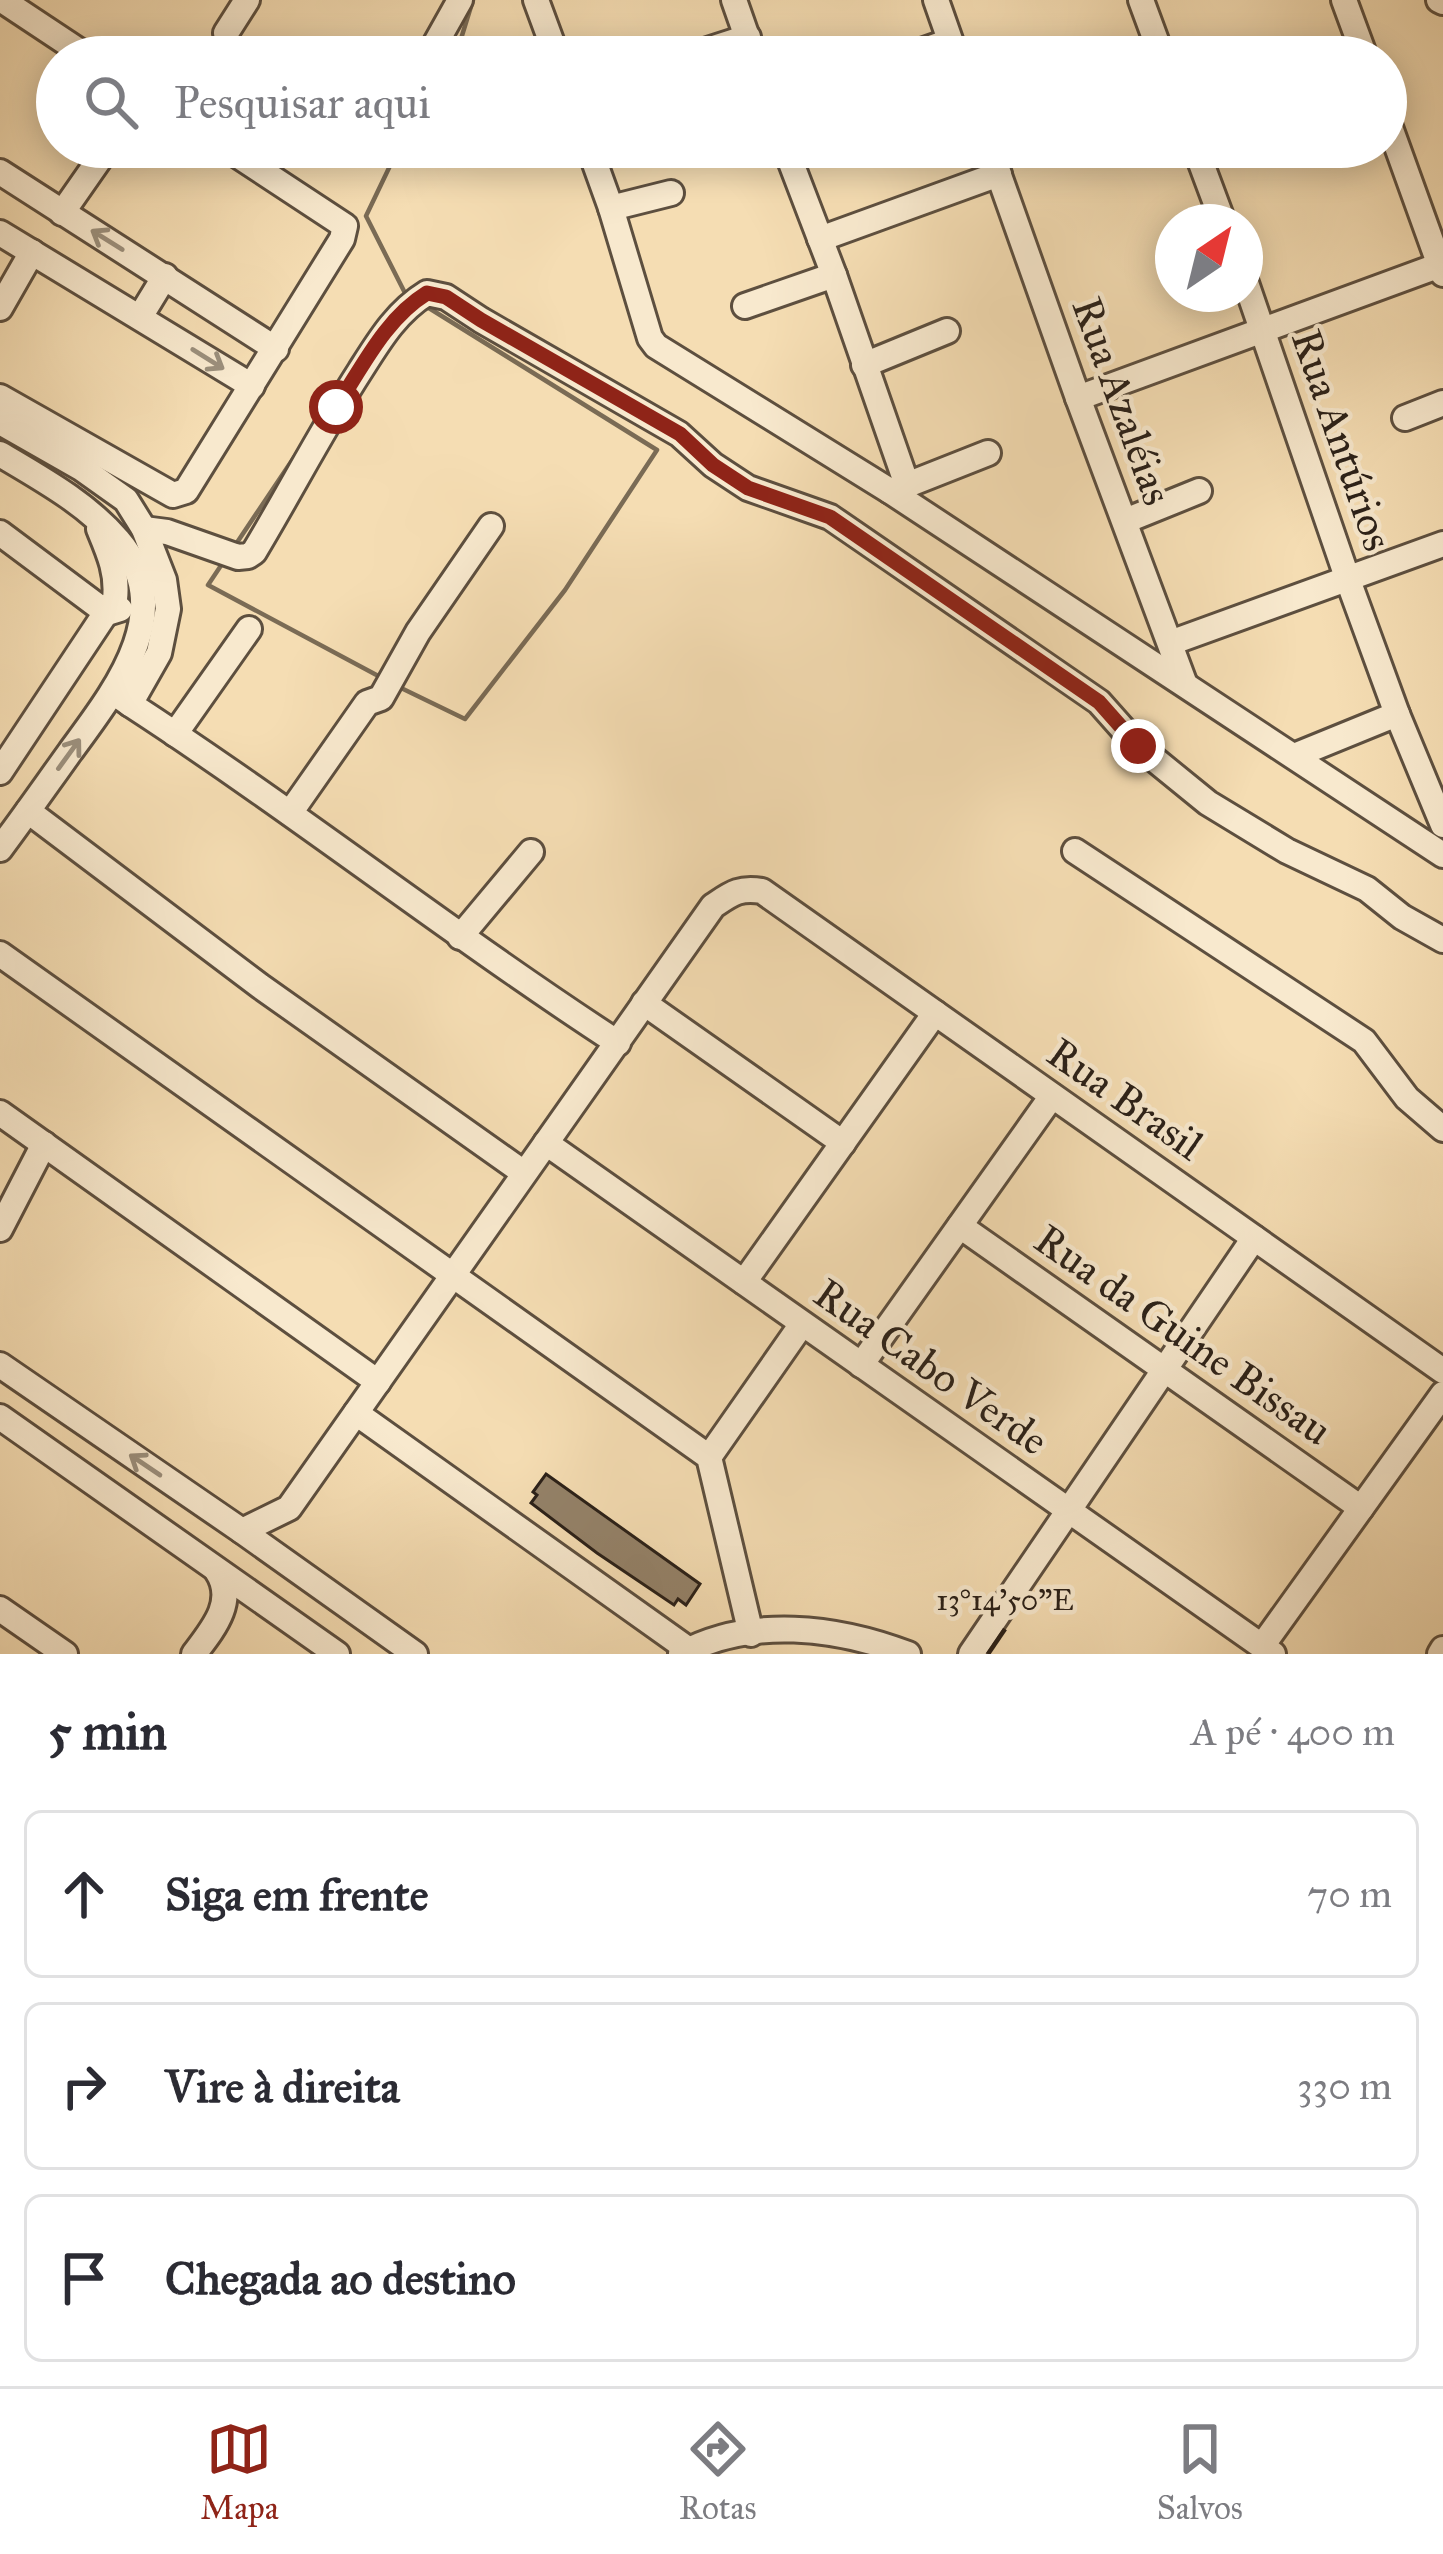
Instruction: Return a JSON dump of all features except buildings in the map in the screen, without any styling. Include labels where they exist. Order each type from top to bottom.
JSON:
[{"type":"street","points":[[2,0],[56,36]]},
{"type":"street","points":[[226,33],[247,0]]},
{"type":"street","points":[[440,36],[460,0]]},
{"type":"street","points":[[536,0],[549,36]]},
{"type":"street","points":[[734,0],[747,36]]},
{"type":"street","points":[[936,0],[948,36]]},
{"type":"street","points":[[1141,0],[1154,36]]},
{"type":"street","points":[[1344,0],[1357,36]]},
{"type":"street","points":[[62,213],[93,168]]},
{"type":"street","points":[[0,397],[172,495],[186,491],[343,239],[345,226],[257,168]]},
{"type":"street","points":[[596,168],[656,346],[899,488],[1085,621],[1443,855]]},
{"type":"street","points":[[793,168],[834,275],[899,488]]},
{"type":"street","name":"Rua Azaléias","points":[[997,168],[1184,682]]},
{"type":"street","points":[[1204,168],[1217,204]]},
{"type":"street","points":[[1078,398],[1441,270],[1405,168]]},
{"type":"street","points":[[0,172],[276,349]]},
{"type":"street","points":[[820,239],[999,174]]},
{"type":"street","points":[[610,208],[671,193]]},
{"type":"street","points":[[0,232],[252,386]]},
{"type":"street","points":[[0,308],[32,252]]},
{"type":"street","points":[[745,306],[834,275]]},
{"type":"street","points":[[140,316],[165,276]]},
{"type":"street","points":[[144,529],[167,532],[238,557],[254,552],[382,336],[406,306],[427,293],[446,297],[680,434],[713,465],[748,488],[830,517],[1099,702],[1138,746],[1208,803],[1287,851],[1367,890],[1443,940]]},
{"type":"street","name":"Rua Antúrios","points":[[1257,312],[1348,580],[1443,825]]},
{"type":"street","points":[[863,365],[947,331]]},
{"type":"street","points":[[1405,418],[1443,404]]},
{"type":"street","points":[[0,422],[126,500],[144,529],[164,580],[168,610],[160,653],[0,848]]},
{"type":"street","points":[[899,488],[988,453]]},
{"type":"street","points":[[0,454],[67,494],[130,557],[143,607],[122,698]]},
{"type":"street","points":[[1125,521],[1199,491]]},
{"type":"street","points":[[2,766],[115,599],[113,562],[93,516]]},
{"type":"street","points":[[290,813],[367,703],[383,694],[418,632],[491,526]]},
{"type":"street","points":[[0,533],[107,614]]},
{"type":"street","points":[[1170,643],[1443,544]]},
{"type":"street","points":[[107,614],[118,609],[129,612],[139,621],[140,635]]},
{"type":"street","points":[[176,734],[249,628]]},
{"type":"street","points":[[122,698],[618,1043]]},
{"type":"street","points":[[1294,756],[1397,713]]},
{"type":"street","points":[[28,811],[260,986],[524,1173]]},
{"type":"street","points":[[1075,851],[1364,1041],[1407,1098],[1443,1129]]},
{"type":"street","points":[[460,937],[532,852]]},
{"type":"street","name":"Rua Brasil","points":[[644,1003],[712,906],[747,888],[762,892],[1443,1371]]},
{"type":"street","points":[[0,955],[709,1457],[751,1634]]},
{"type":"street","points":[[242,1531],[289,1508],[644,1003],[843,1143]]},
{"type":"street","points":[[744,1282],[935,1013]]},
{"type":"street","points":[[861,1365],[1052,1096]]},
{"type":"street","points":[[0,1113],[378,1382]]},
{"type":"street","points":[[0,1228],[44,1144]]},
{"type":"street","name":"Rua Cabo Verde","points":[[546,1144],[1268,1650]]},
{"type":"street","name":"Rua da Guine Bissau","points":[[960,1226],[1361,1508]]},
{"type":"street","points":[[971,1654],[1254,1238]]},
{"type":"street","points":[[709,1457],[802,1324]]},
{"type":"street","points":[[0,1365],[415,1654]]},
{"type":"street","points":[[1268,1650],[1443,1394]]},
{"type":"street","points":[[356,1413],[685,1652],[778,1630],[824,1631],[908,1654]]},
{"type":"street","points":[[0,1417],[337,1654]]},
{"type":"street","points":[[286,1562],[289,1508]]},
{"type":"street","points":[[194,1654],[211,1632],[226,1598],[224,1582],[215,1569]]},
{"type":"street","points":[[0,1609],[65,1654]]},
{"type":"street","points":[[211,1632],[243,1610],[282,1615]]},
{"type":"waterway","points":[[462,36],[473,0]]},
{"type":"waterway","points":[[389,168],[366,216],[409,295]]},
{"type":"waterway","points":[[399,687],[465,719],[565,590],[657,450],[424,305]]},
{"type":"waterway","points":[[234,547],[301,447]]},
{"type":"waterway","points":[[224,561],[208,585],[384,679]]},
{"type":"route","points":[[336,407],[406,306],[427,293],[446,297],[680,434],[713,465],[748,488],[830,517],[1099,702],[1138,746]]}]
